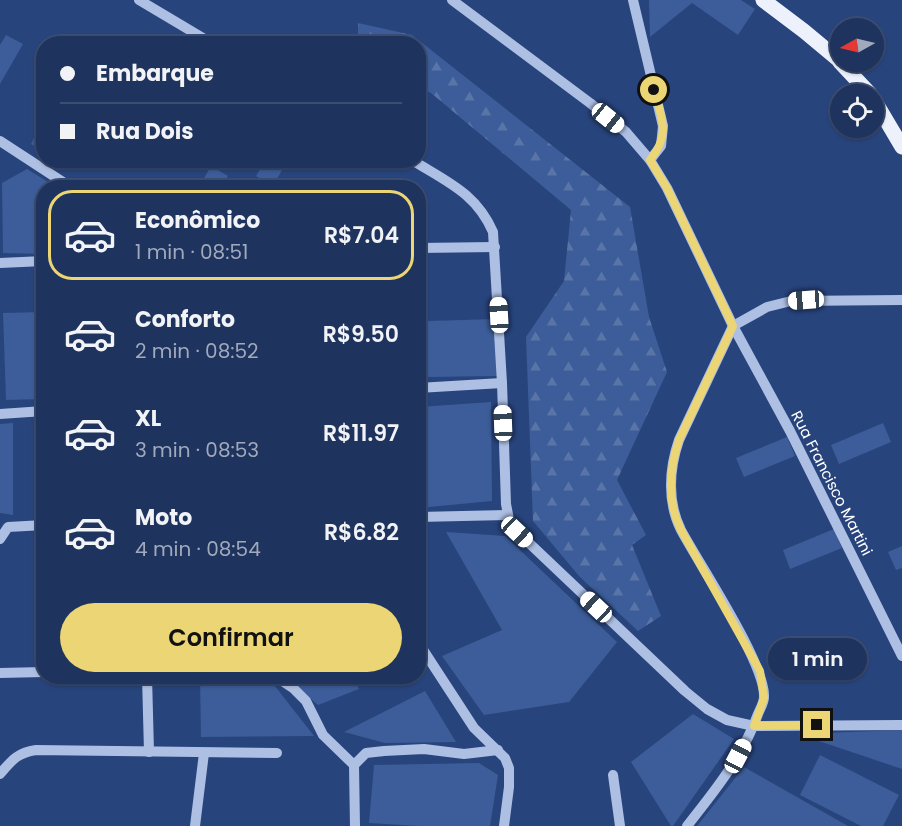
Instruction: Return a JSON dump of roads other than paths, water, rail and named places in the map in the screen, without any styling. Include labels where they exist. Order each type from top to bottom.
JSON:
[{"type":"main road","points":[[763,0],[830,53]]},
{"type":"main road","points":[[850,72],[861,84]]},
{"type":"main road","points":[[884,111],[897,128],[902,147]]},
{"type":"street","points":[[139,0],[200,36]]},
{"type":"street","name":"Rua Francisco Martini","points":[[452,0],[626,132],[650,160],[667,188],[733,326],[790,431],[902,656]]},
{"type":"street","points":[[633,0],[663,126],[661,146],[650,160]]},
{"type":"street","points":[[0,141],[36,164]]},
{"type":"street","points":[[41,168],[60,180]]},
{"type":"street","points":[[425,168],[460,190],[477,204],[493,232],[507,515],[510,525],[707,710],[727,720],[754,726],[902,725]]},
{"type":"street","points":[[426,248],[495,247]]},
{"type":"street","points":[[0,263],[36,261]]},
{"type":"street","points":[[687,826],[738,756],[754,726],[764,698],[760,671],[681,530],[671,506],[674,460],[679,440],[733,326],[767,307],[790,301],[902,300]]},
{"type":"street","points":[[426,388],[502,383]]},
{"type":"street","points":[[0,414],[36,412]]},
{"type":"street","points":[[426,517],[507,515]]},
{"type":"street","points":[[0,539],[4,525],[36,525]]},
{"type":"street","points":[[426,655],[474,728],[505,758],[509,768],[509,787],[504,826]]},
{"type":"street","points":[[0,673],[36,672]]},
{"type":"street","points":[[147,684],[149,752]]},
{"type":"street","points":[[287,684],[306,701],[323,735],[354,765],[356,826]]},
{"type":"street","points":[[354,765],[366,753],[384,751],[424,749],[464,754],[498,750]]},
{"type":"street","points":[[0,774],[22,752],[36,750],[277,753]]},
{"type":"street","points":[[195,826],[204,753]]},
{"type":"street","points":[[613,775],[620,826]]}]
